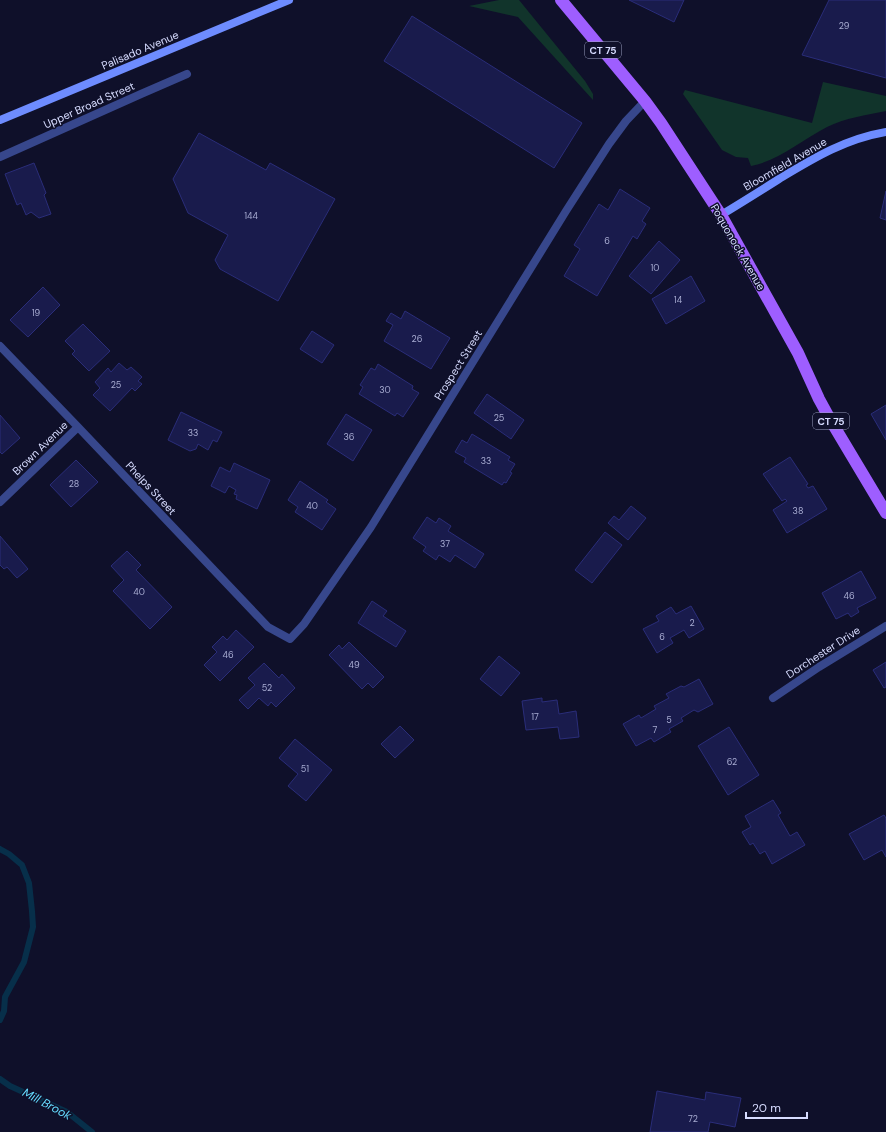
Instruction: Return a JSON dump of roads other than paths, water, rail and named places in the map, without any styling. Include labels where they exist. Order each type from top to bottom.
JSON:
[{"type":"main road","name":"Palisado Avenue","points":[[0,120],[289,0]]},
{"type":"main road","name":"Poquonock Avenue","points":[[561,0],[645,101],[721,215],[798,354],[831,421],[886,513]]},
{"type":"main road","name":"Bloomfield Avenue","points":[[721,215],[808,161],[839,145],[886,132]]},
{"type":"street","name":"Upper Broad Street","points":[[0,157],[187,74]]},
{"type":"street","name":"Prospect Street","points":[[290,640],[304,624],[371,527],[609,144],[626,121],[645,101]]},
{"type":"street","name":"Phelps Street","points":[[0,346],[268,627],[290,640]]},
{"type":"street","name":"Brown Avenue","points":[[0,502],[78,427]]},
{"type":"street","name":"Dorchester Drive","points":[[773,698],[819,667],[886,626]]},
{"type":"waterway","name":"Mill Brook","points":[[0,849],[9,854],[22,865],[29,883],[33,927],[24,962],[5,997],[4,1011],[0,1020]]},
{"type":"waterway","name":"Mill Brook","points":[[0,1079],[10,1086],[67,1112],[92,1132]]}]
